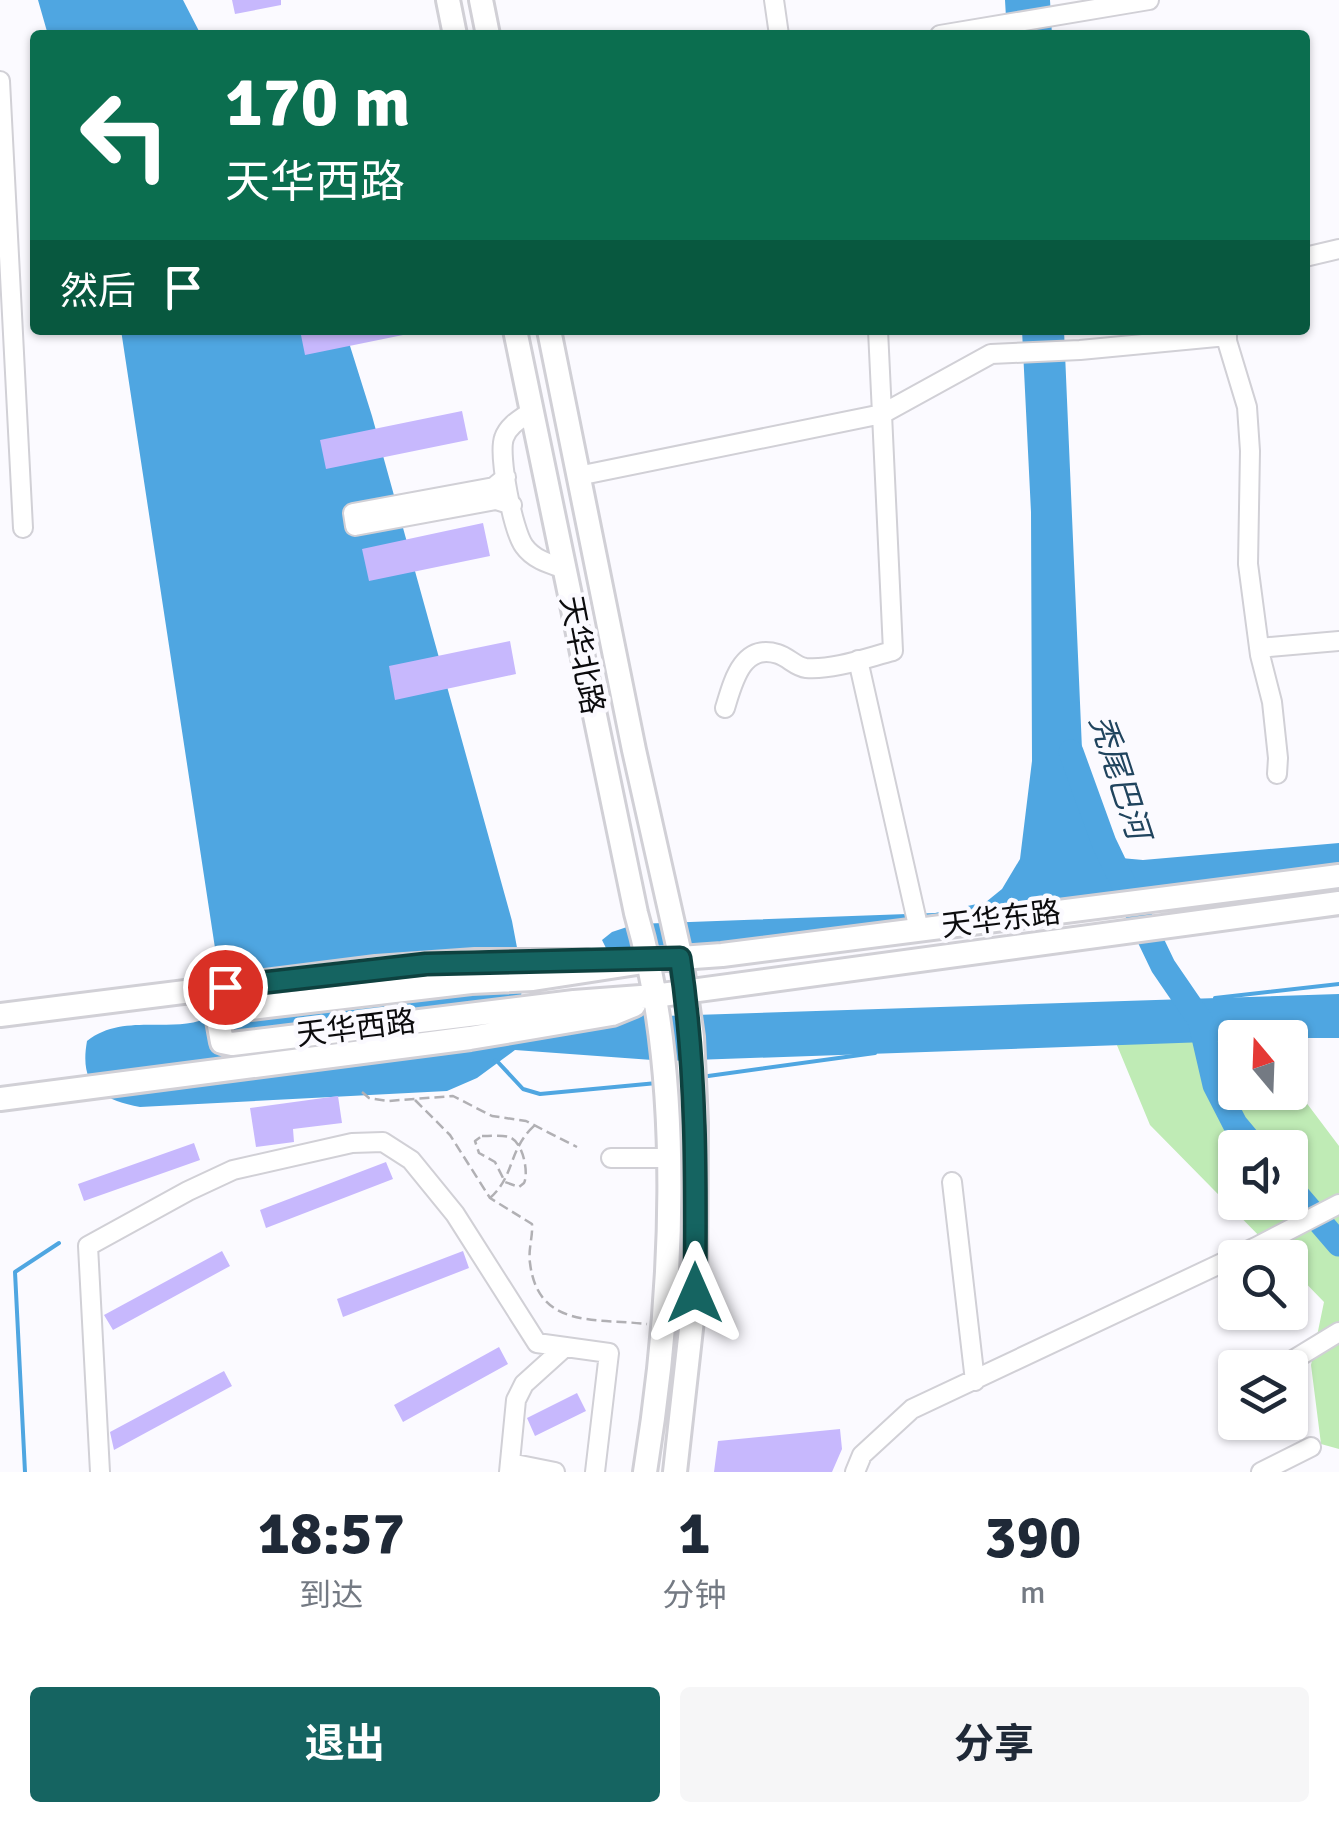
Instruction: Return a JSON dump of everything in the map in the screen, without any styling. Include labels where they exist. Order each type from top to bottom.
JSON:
[{"type":"main road","points":[[448,0],[454,30]]},
{"type":"main road","points":[[481,0],[487,30]]},
{"type":"main road","name":"天华北路","points":[[515,335],[628,878],[667,977]]},
{"type":"main road","name":"天华北路","points":[[550,335],[634,750],[667,977]]},
{"type":"main road","name":"天华东路","points":[[667,977],[919,930],[1339,876]]},
{"type":"main road","name":"天华东路","points":[[667,977],[1091,937],[1339,903]]},
{"type":"main road","name":"天华西路","points":[[0,1015],[376,968],[475,961],[667,977]]},
{"type":"main road","points":[[667,977],[692,1037],[696,1122],[695,1293],[675,1472]]},
{"type":"main road","points":[[646,1472],[663,1326],[668,1238],[661,1045],[667,977]]},
{"type":"main road","name":"天华西路","points":[[667,977],[574,1002],[232,1044],[222,1042],[217,1018],[220,1012],[472,982],[667,977]]},
{"type":"main road","name":"天华西路","points":[[0,1099],[470,1038],[612,1014],[667,977]]},
{"type":"street","points":[[774,0],[778,30]]},
{"type":"street","points":[[965,30],[1150,0]]},
{"type":"street","points":[[0,81],[22,528]]},
{"type":"street","points":[[1310,256],[1339,249]]},
{"type":"street","points":[[725,708],[739,666],[758,652],[779,654],[803,668],[858,660],[892,650],[878,335]]},
{"type":"street","points":[[578,476],[882,414],[992,354],[1080,350],[1210,335]]},
{"type":"street","points":[[1228,335],[1246,407],[1250,451],[1248,564],[1259,648],[1272,702],[1276,774]]},
{"type":"street","points":[[532,410],[513,424],[503,440],[512,505],[525,548],[546,564],[565,569]]},
{"type":"street","points":[[506,476],[494,487],[353,513],[355,526],[496,500],[512,505]]},
{"type":"street","points":[[1259,648],[1339,641]]},
{"type":"street","points":[[858,660],[919,930]]},
{"type":"street","points":[[100,1472],[88,1246],[233,1170],[372,1140],[396,1148],[411,1160],[455,1214],[538,1343],[608,1353],[595,1472]]},
{"type":"street","points":[[610,1158],[667,1158]]},
{"type":"street","points":[[952,1182],[975,1382]]},
{"type":"street","points":[[855,1472],[862,1455],[912,1409],[1339,1204]]},
{"type":"street","points":[[1308,1351],[1339,1332]]},
{"type":"street","points":[[555,1472],[509,1468],[516,1400],[524,1384],[565,1347]]},
{"type":"street","points":[[1260,1472],[1311,1448]]},
{"type":"path","points":[[362,1092],[379,1100],[453,1096],[492,1116],[535,1125],[577,1147]]},
{"type":"path","points":[[415,1100],[450,1134],[490,1198],[532,1224],[530,1268],[540,1296],[554,1311],[663,1326]]},
{"type":"path","points":[[490,1198],[506,1182],[518,1144],[535,1125]]},
{"type":"path","points":[[482,1136],[510,1137],[518,1144],[528,1178],[518,1187],[506,1182],[495,1162],[479,1153],[475,1141],[482,1136]]},
{"type":"green space","points":[[1114,1038],[1218,1038],[1218,1110],[1308,1110],[1308,1105],[1339,1146],[1339,1449],[1321,1444],[1311,1365],[1324,1302],[1308,1286],[1308,1240],[1263,1240],[1244,1220],[1308,1220],[1308,1130],[1218,1130],[1218,1194],[1150,1125]]},
{"type":"water","points":[[38,0],[183,0],[198,30],[47,30]]},
{"type":"water","points":[[1005,0],[1050,0],[1052,30],[1007,30]]},
{"type":"water","points":[[122,335],[347,335],[512,921],[522,974],[521,1004],[664,1016],[1339,994],[1339,1038],[1308,1038],[1308,1020],[1218,1020],[1218,1042],[666,1061],[515,1050],[477,1078],[447,1091],[140,1107],[114,1100],[90,1080],[85,1056],[87,1041],[102,1032],[135,1025],[186,1024],[217,1013],[222,994]]},
{"type":"water","points":[[1022,335],[1064,335],[1084,796],[1091,835],[1110,857],[1143,860],[1339,843],[1339,880],[632,956],[607,950],[602,940],[636,924],[935,913],[986,902],[1002,889],[1020,859],[1032,761],[1031,512]]},
{"type":"building","points":[[232,0],[281,0],[281,5],[235,14]]},
{"type":"building","points":[[301,335],[403,335],[305,355]]},
{"type":"building","points":[[462,411],[468,440],[326,469],[320,440]]},
{"type":"building","points":[[483,523],[490,556],[369,581],[362,549]]},
{"type":"building","points":[[510,641],[516,674],[395,700],[389,666]]},
{"type":"building","points":[[338,1096],[342,1123],[293,1129],[294,1142],[256,1147],[250,1108]]},
{"type":"building","points":[[194,1143],[200,1160],[84,1201],[78,1184]]},
{"type":"building","points":[[386,1162],[393,1179],[266,1228],[260,1210]]},
{"type":"building","points":[[222,1251],[230,1266],[113,1330],[104,1315]]},
{"type":"building","points":[[463,1251],[469,1268],[343,1317],[337,1299]]},
{"type":"building","points":[[499,1347],[508,1364],[403,1422],[394,1405]]},
{"type":"building","points":[[224,1371],[232,1386],[114,1450],[110,1432]]},
{"type":"building","points":[[577,1393],[586,1411],[535,1436],[527,1418]]},
{"type":"building","points":[[840,1429],[842,1449],[832,1472],[714,1472],[718,1441]]},
{"type":"waterway","name":"秃尾巴河","points":[[1071,752],[1104,843],[1163,966],[1200,1020],[1215,1085],[1240,1130]]},
{"type":"waterway","points":[[1215,998],[1339,984]]},
{"type":"waterway","points":[[701,1077],[875,1053]]},
{"type":"waterway","points":[[496,1060],[523,1089],[540,1094],[657,1083]]},
{"type":"waterway","name":"秃尾巴河","points":[[1308,1208],[1339,1244]]},
{"type":"waterway","points":[[25,1472],[15,1272],[59,1243]]},
{"type":"route","points":[[225,987],[426,964],[680,958],[692,1037],[696,1122],[695,1293]]}]
